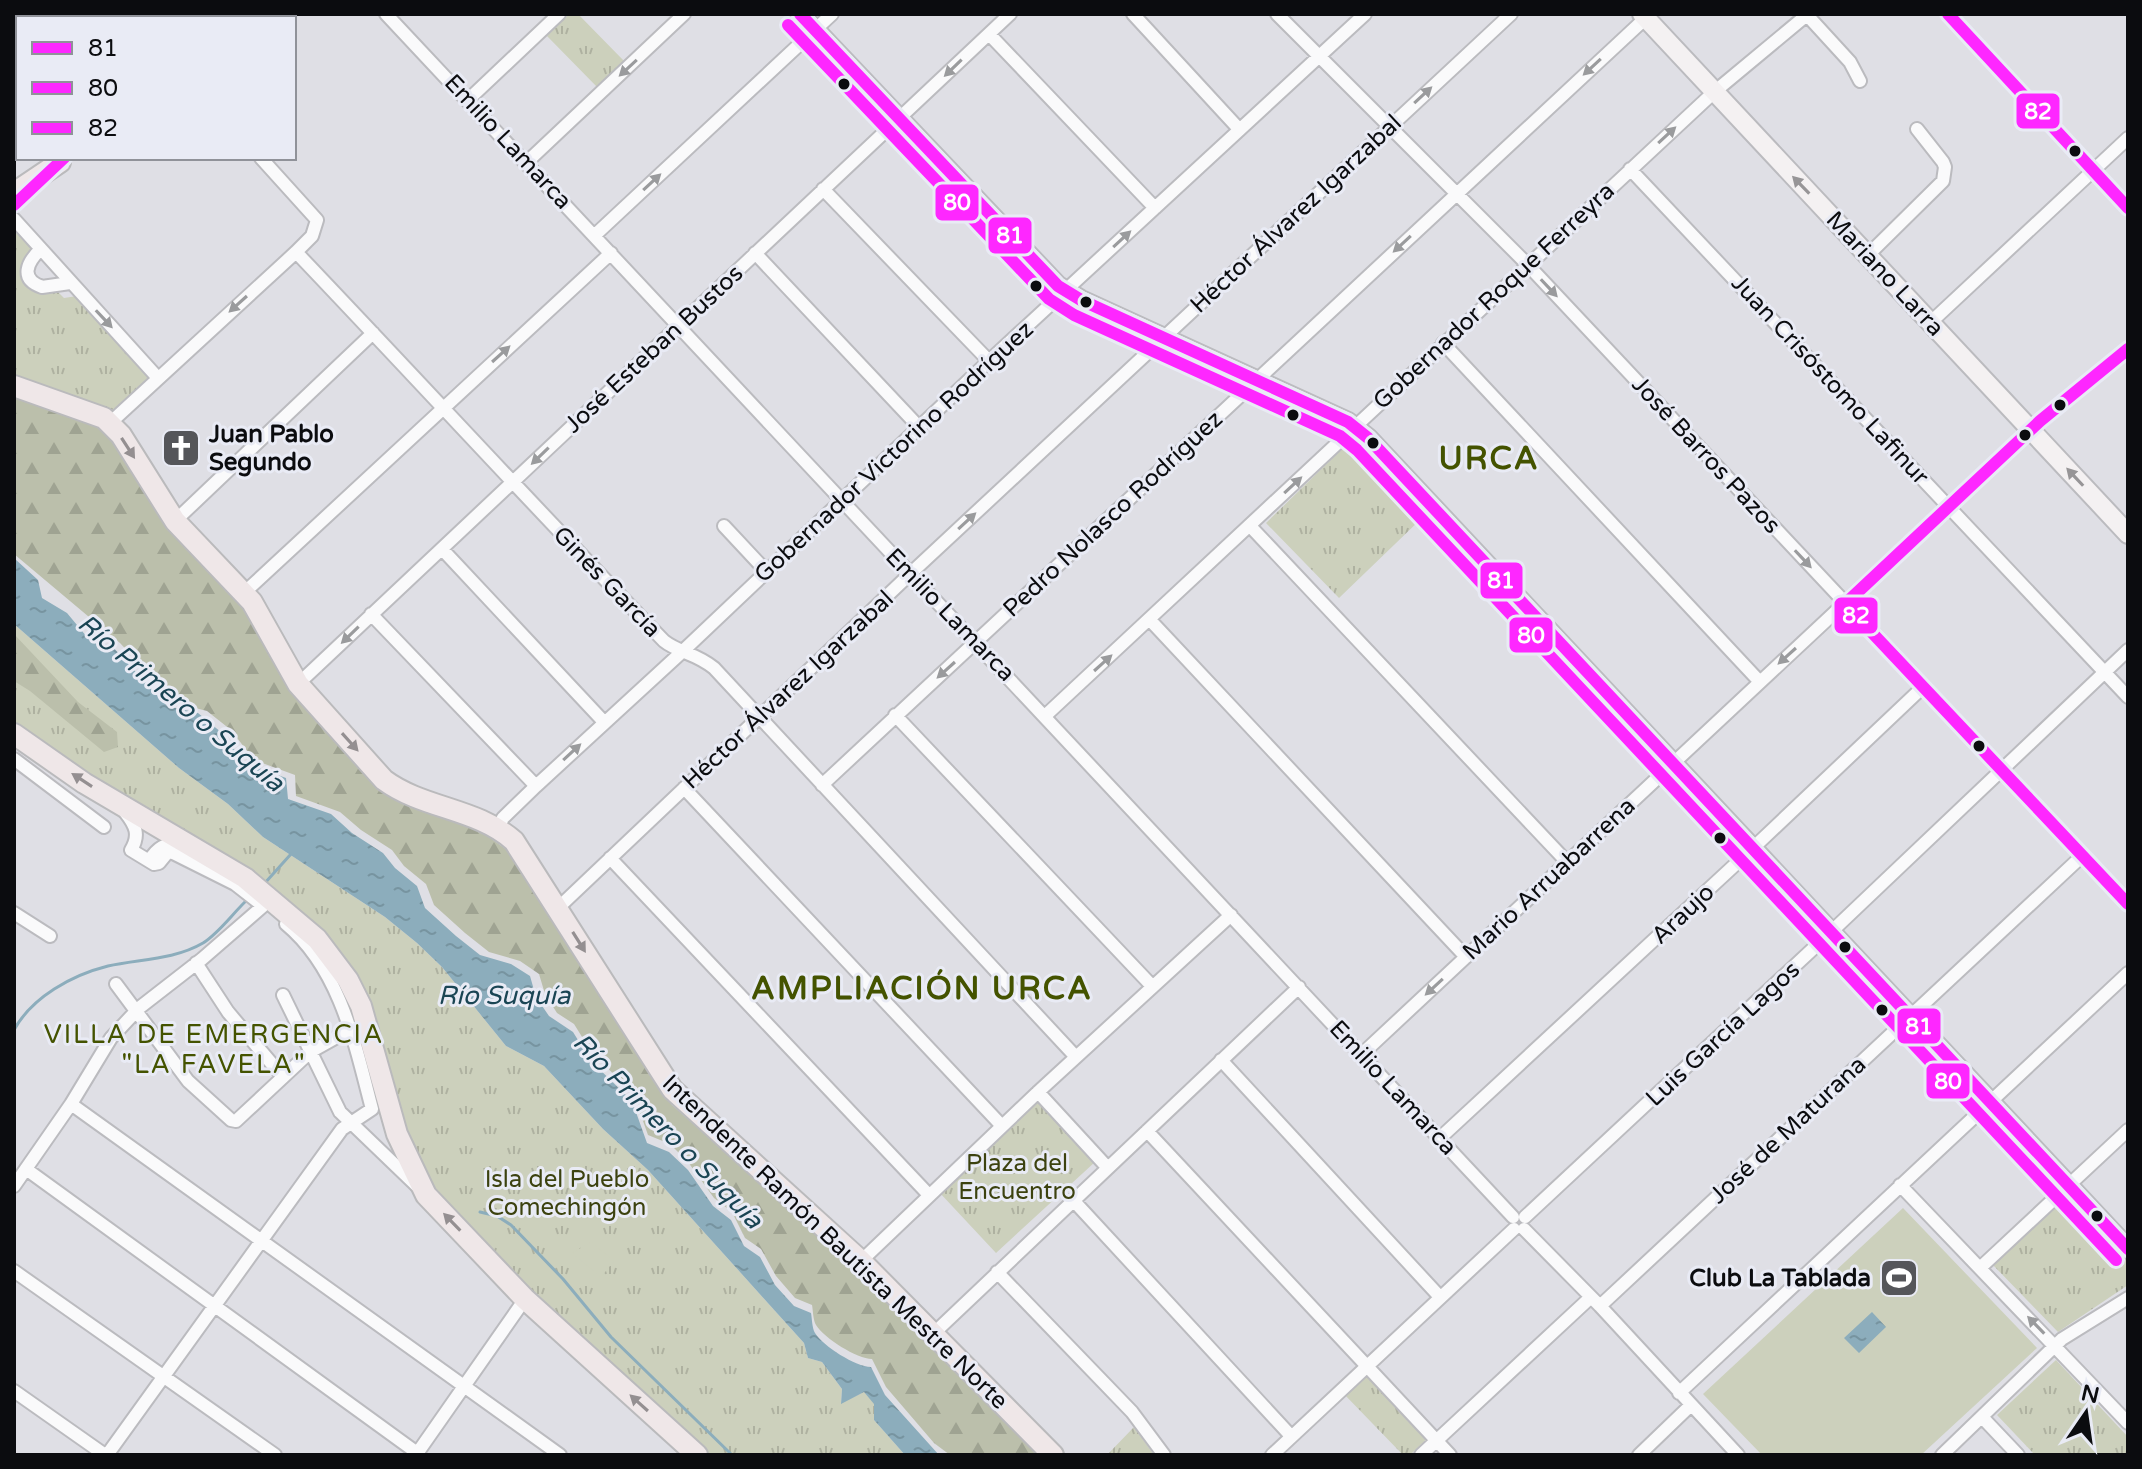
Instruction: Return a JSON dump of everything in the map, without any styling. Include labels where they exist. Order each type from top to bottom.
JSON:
[{"type":"main road","points":[[800,14],[1065,292],[1356,427],[2128,1249]]},
{"type":"main road","name":"Mariano Larra","points":[[1646,15],[1713,93],[2128,534]]},
{"type":"main road","points":[[14,193],[62,160]]},
{"type":"main road","points":[[14,205],[62,160]]},
{"type":"main road","points":[[14,386],[104,418],[110,423]]},
{"type":"main road","name":"Intendente Ramón Bautista Mestre Norte","points":[[110,423],[121,435],[175,521],[245,592],[298,684],[391,786],[498,828],[514,841],[672,1089],[861,1261],[1053,1455]]},
{"type":"main road","points":[[14,734],[84,783],[195,847],[317,939],[348,980],[367,1023],[397,1134],[426,1195],[525,1299],[697,1455]]},
{"type":"street","points":[[468,100],[559,14]]},
{"type":"street","points":[[527,162],[684,14]]},
{"type":"street","points":[[595,235],[832,14]]},
{"type":"street","name":"José Esteban Bustos","points":[[298,684],[1010,14]]},
{"type":"street","points":[[1133,14],[1239,129]]},
{"type":"street","name":"José Barros Pazos","points":[[1277,14],[1527,264],[2128,904]]},
{"type":"street","name":"Gobernador Victorino Rodríguez","points":[[498,828],[503,818],[604,722],[1365,14]]},
{"type":"street","name":"Héctor Álvarez Igarzabal","points":[[558,908],[910,574],[1511,14]]},
{"type":"street","points":[[1808,14],[1850,62],[1860,81]]},
{"type":"street","name":"Gobernador Roque Ferreyra","points":[[1046,715],[1630,169],[1713,93],[1808,14]]},
{"type":"street","points":[[1948,14],[2128,208]]},
{"type":"street","name":"Pedro Nolasco Rodríguez","points":[[822,785],[1646,15]]},
{"type":"street","name":"Emilio Lamarca","points":[[393,16],[841,501],[1046,715],[1738,1455]]},
{"type":"street","points":[[989,34],[1155,208]]},
{"type":"street","points":[[1868,255],[1943,181],[1943,162],[1917,129]]},
{"type":"street","points":[[1931,322],[2128,138]]},
{"type":"street","points":[[110,423],[312,236],[317,220],[263,160]]},
{"type":"street","name":"Juan Crisóstomo Lafinur","points":[[1630,169],[2128,697]]},
{"type":"street","points":[[823,189],[989,361]]},
{"type":"street","points":[[14,219],[158,378]]},
{"type":"street","points":[[41,249],[28,263],[28,278],[42,287],[70,283]]},
{"type":"street","name":"Ginés García","points":[[296,252],[511,483],[664,641],[700,657],[714,668],[1076,1057]]},
{"type":"street","points":[[245,592],[611,253]]},
{"type":"street","points":[[755,253],[919,427]]},
{"type":"street","points":[[175,521],[373,333]]},
{"type":"street","points":[[1443,343],[1760,682]]},
{"type":"street","name":"Mario Arruabarrena","points":[[1361,1055],[2030,430],[2128,349]]},
{"type":"street","points":[[724,526],[766,571]]},
{"type":"street","points":[[1250,526],[1567,862]]},
{"type":"street","points":[[442,549],[604,722]]},
{"type":"street","points":[[371,614],[536,786]]},
{"type":"street","points":[[1150,620],[1466,957]]},
{"type":"street","name":"Luis García Lagos","points":[[1272,1455],[2003,771],[2128,650]]},
{"type":"street","name":"Araujo","points":[[1440,1138],[1923,687]]},
{"type":"street","points":[[895,715],[1152,986]]},
{"type":"street","points":[[14,759],[104,827]]},
{"type":"street","points":[[684,788],[1002,1126]]},
{"type":"street","points":[[119,803],[137,833],[131,850],[159,863],[163,856],[173,853],[240,881]]},
{"type":"street","points":[[149,861],[156,849],[163,845],[173,843],[195,847]]},
{"type":"street","name":"José de Maturana","points":[[1421,1455],[1910,1017],[2082,856]]},
{"type":"street","points":[[610,858],[929,1195]]},
{"type":"street","points":[[14,1186],[71,1104],[111,1038],[138,1009],[196,963],[262,900],[294,931],[328,977],[351,1029],[372,1109],[342,1129],[106,1455],[14,1391]]},
{"type":"street","points":[[14,913],[50,936]]},
{"type":"street","points":[[861,1261],[1038,1092],[1231,915]]},
{"type":"street","points":[[196,963],[228,1012],[283,1077]]},
{"type":"street","points":[[1679,1393],[2128,973]]},
{"type":"street","points":[[116,984],[138,1009],[188,1081],[231,1120],[236,1121],[310,1052],[351,1029]]},
{"type":"street","points":[[932,1335],[1299,987]]},
{"type":"street","points":[[283,995],[340,1112],[426,1195]]},
{"type":"street","points":[[1221,1060],[1440,1297]]},
{"type":"street","points":[[1038,1092],[1107,1167]]},
{"type":"street","points":[[71,1104],[560,1455]]},
{"type":"street","points":[[1980,1268],[2128,1130]]},
{"type":"street","points":[[1147,1131],[1450,1455]]},
{"type":"street","points":[[26,1169],[418,1454],[525,1299]]},
{"type":"street","points":[[1900,1185],[2128,1423]]},
{"type":"street","points":[[1073,1200],[1291,1436]]},
{"type":"street","points":[[14,1271],[275,1455]]},
{"type":"street","points":[[997,1272],[1132,1412],[1164,1455]]},
{"type":"street","points":[[1942,1455],[2056,1345],[2128,1298]]},
{"type":"street","points":[[1647,1452],[1691,1405]]},
{"type":"street","points":[[1982,1417],[2018,1455]]},
{"type":"green space","points":[[569,14],[578,14],[625,62],[598,88],[547,36]]},
{"type":"green space","points":[[14,231],[34,250],[23,262],[22,271],[55,289],[64,298],[77,296],[150,378],[115,412],[14,377]]},
{"type":"green space","points":[[14,396],[105,430],[171,532],[238,600],[292,692],[384,794],[485,834],[507,850],[672,1105],[835,1249],[1046,1455],[950,1455],[934,1443],[886,1387],[872,1359],[850,1352],[820,1330],[815,1323],[812,1305],[795,1298],[776,1276],[761,1249],[745,1238],[732,1212],[714,1198],[688,1162],[670,1144],[648,1135],[633,1093],[592,1053],[574,1024],[557,1013],[545,994],[539,974],[520,961],[489,952],[465,933],[434,905],[426,884],[404,866],[392,850],[340,812],[296,796],[295,775],[254,760],[231,730],[207,711],[176,703],[120,643],[14,554]]},
{"type":"green space","points":[[1349,442],[1422,518],[1339,598],[1266,523]]},
{"type":"green space","name":"Isla del Pueblo Comechingón","points":[[14,624],[263,837],[385,917],[417,943],[442,967],[506,1046],[544,1066],[603,1129],[648,1170],[804,1343],[808,1358],[822,1362],[842,1389],[841,1403],[864,1392],[875,1404],[874,1420],[905,1455],[697,1455],[426,1195],[378,1063],[317,939],[14,734]]},
{"type":"green space","points":[[14,634],[78,702],[117,732],[118,747],[104,752],[14,681]]},
{"type":"green space","name":"Plaza del Encuentro","points":[[1038,1101],[1095,1162],[996,1253],[939,1192]]},
{"type":"green space","points":[[2067,1195],[2128,1259],[2128,1285],[2058,1332],[1993,1265]]},
{"type":"green space","name":"Club La Tablada","points":[[1903,1208],[2037,1348],[1921,1455],[1762,1455],[1703,1394]]},
{"type":"green space","points":[[591,1242],[614,1261],[601,1277],[572,1253]]},
{"type":"green space","points":[[2056,1360],[2128,1437],[2128,1452],[2125,1455],[2035,1455],[1997,1415]]},
{"type":"green space","points":[[1366,1370],[1430,1436],[1410,1455],[1403,1455],[1342,1392]]},
{"type":"green space","points":[[1134,1427],[1154,1455],[1107,1455]]},
{"type":"water","name":"Río Suquía","points":[[14,558],[38,580],[42,598],[67,613],[92,643],[111,645],[167,706],[198,713],[222,733],[245,763],[286,778],[288,799],[331,814],[352,833],[383,853],[395,868],[417,886],[425,908],[456,936],[480,955],[511,964],[530,976],[536,997],[549,1016],[573,1032],[591,1061],[632,1101],[647,1143],[669,1152],[688,1170],[713,1206],[731,1220],[744,1246],[760,1257],[775,1285],[794,1306],[811,1313],[814,1331],[819,1338],[849,1360],[871,1367],[885,1395],[939,1455],[905,1455],[874,1420],[874,1404],[864,1392],[841,1404],[842,1389],[822,1362],[808,1358],[804,1343],[648,1170],[603,1129],[544,1066],[506,1046],[442,967],[417,943],[385,917],[263,837],[14,624]]},
{"type":"water","points":[[1872,1312],[1886,1327],[1859,1353],[1844,1338]]},
{"type":"waterway","points":[[264,884],[291,854]]},
{"type":"waterway","points":[[14,1030],[31,1007],[54,989],[108,966],[192,949],[215,934],[247,900]]},
{"type":"waterway","points":[[480,1212],[497,1216],[511,1225],[563,1279],[611,1337],[732,1455]]},
{"type":"transit line","name":"81","points":[[800,14],[1058,286],[1081,300],[1348,422],[1368,438],[2128,1249]]},
{"type":"transit line","name":"82","points":[[1948,14],[2128,208]]},
{"type":"transit line","name":"80","points":[[788,25],[1049,299],[1074,315],[1340,436],[1357,450],[2116,1260]]},
{"type":"transit line","name":"81","points":[[14,205],[62,160]]},
{"type":"transit line","name":"82","points":[[2128,349],[2040,421],[1845,604],[2128,904]]},
{"type":"place","name":"Juan Pablo Segundo","points":[[181,448]]},
{"type":"place","name":"Club La Tablada","points":[[1899,1278]]},
{"type":"district","name":"URCA","points":[[1489,459]]},
{"type":"district","name":"AMPLIACIÓN URCA","points":[[922,989]]},
{"type":"district","name":"VILLA DE EMERGENCIA \"LA FAVELA\"","points":[[214,1049]]},
{"type":"water label","name":"Río Primero o Suquía","points":[[181,703]]},
{"type":"water label","name":"Río Primero o Suquía","points":[[668,1131]]}]
